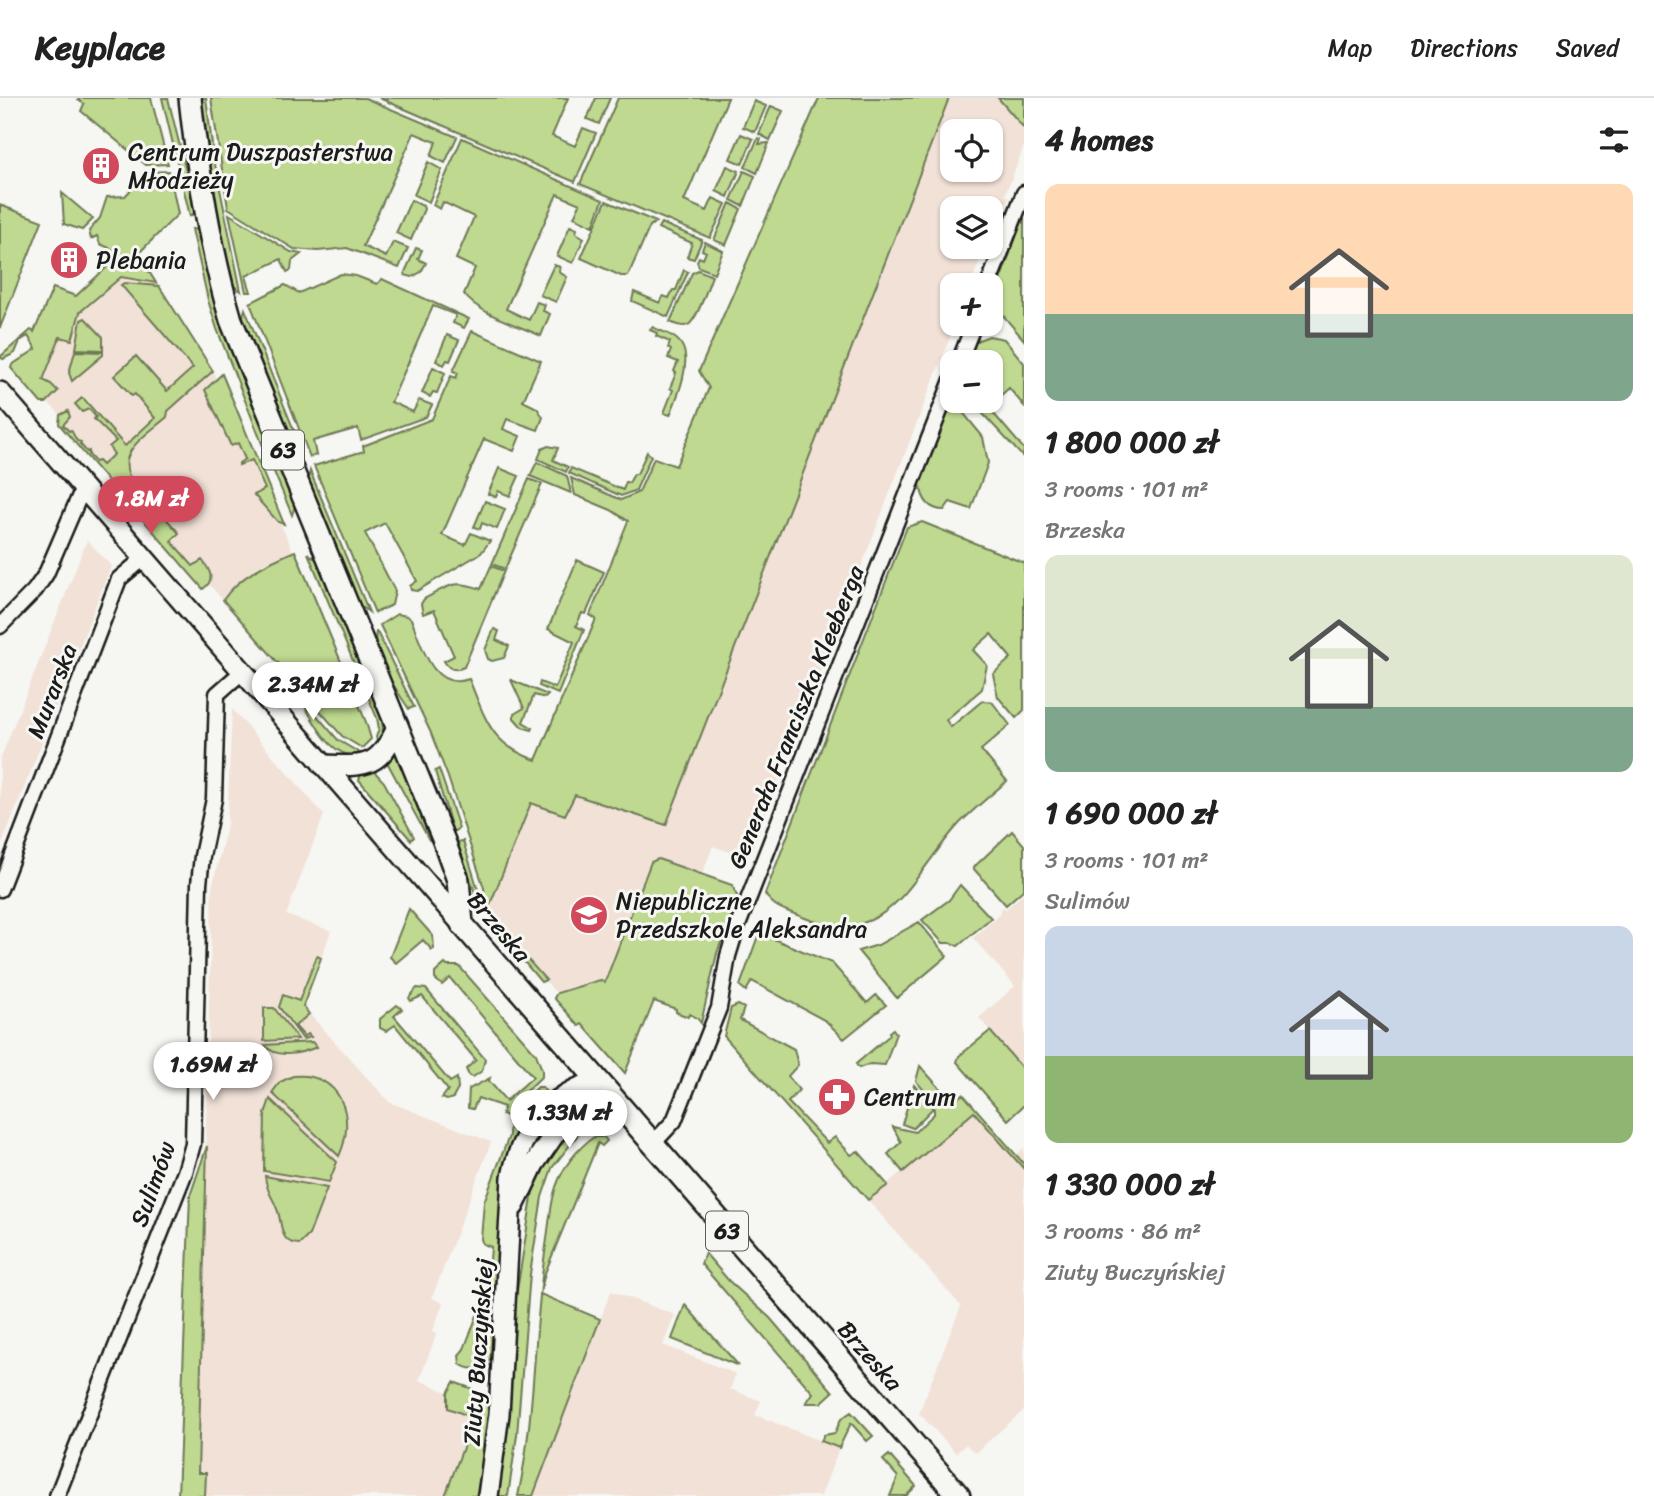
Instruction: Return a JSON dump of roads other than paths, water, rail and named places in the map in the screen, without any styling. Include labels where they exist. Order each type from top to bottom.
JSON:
[{"type":"main road","name":"63","points":[[176,98],[197,165]]},
{"type":"main road","name":"63","points":[[190,98],[197,165],[222,287],[237,336],[398,726],[458,880],[462,924]]},
{"type":"main road","name":"Brzeska","points":[[462,924],[959,1496]]},
{"type":"street","points":[[993,273],[1024,193]]},
{"type":"street","name":"Brzeska","points":[[0,392],[462,924]]},
{"type":"street","name":"Generała Franciszka Kleeberga","points":[[650,1142],[661,1136],[674,1121],[711,1030],[719,1008],[735,933],[940,411]]},
{"type":"street","points":[[0,626],[35,590],[46,574],[83,488]]},
{"type":"street","name":"Murarska","points":[[0,889],[119,579],[144,558]]},
{"type":"street","name":"Sulimów","points":[[57,1496],[185,1172],[193,1144],[200,884],[202,856],[214,799],[217,694],[242,671]]},
{"type":"street","points":[[323,765],[368,764],[388,746],[398,726]]},
{"type":"street","name":"Ziuty Buczyńskiej","points":[[488,1496],[499,1414],[512,1177],[516,1157],[529,1130],[543,1113],[575,1087],[597,1080]]},
{"type":"place","name":"Centrum Duszpasterstwa Młodzieży","points":[[101,166]]},
{"type":"place","name":"Plebania","points":[[69,260]]},
{"type":"place","name":"Niepubliczne Przedszkole Aleksandra","points":[[589,915]]},
{"type":"place","name":"Centrum","points":[[837,1097]]}]
